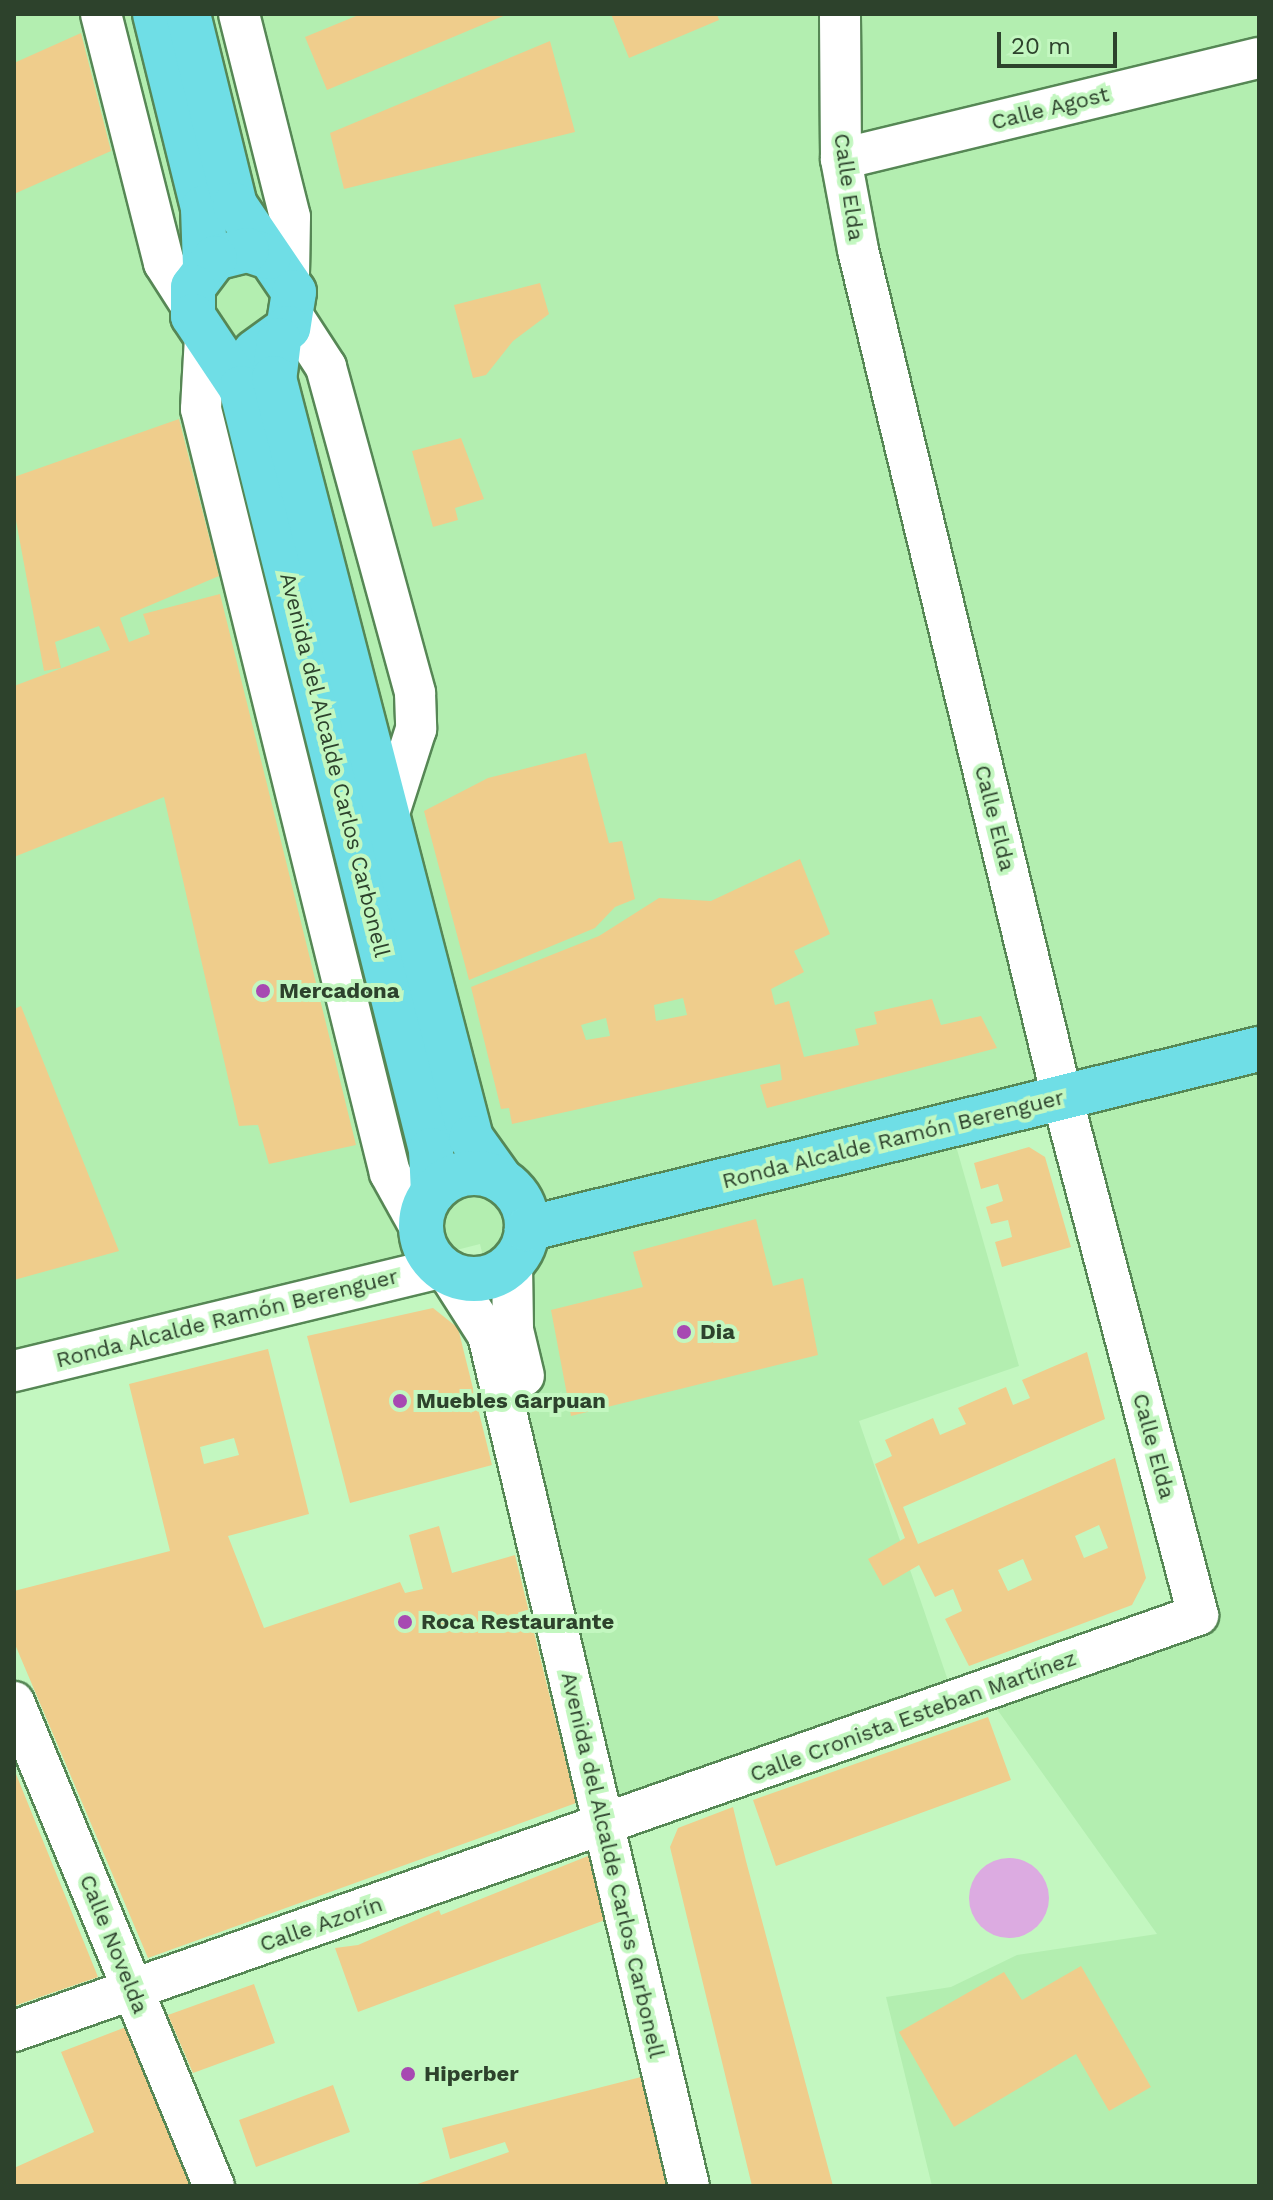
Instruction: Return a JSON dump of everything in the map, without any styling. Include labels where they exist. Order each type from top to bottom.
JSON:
[{"type":"main road","name":"Avenida del Alcalde Carlos Carbonell","points":[[155,14],[203,208],[204,313],[241,388],[431,1150],[433,1241]]},
{"type":"main road","points":[[188,14],[235,205],[282,297]]},
{"type":"main road","points":[[234,251],[282,297],[248,354],[204,313],[234,251]]},
{"type":"main road","name":"Avenida del Alcalde Carlos Carbonell","points":[[282,297],[274,378],[471,1138],[501,1180]]},
{"type":"main road","name":"Ronda Alcalde Ramón Berenguer","points":[[520,1247],[1062,1097],[1259,1049]]},
{"type":"main road","points":[[461,1175],[501,1180],[518,1197],[520,1247],[483,1279],[433,1241],[461,1175]]},
{"type":"street","points":[[101,14],[164,263],[204,313]]},
{"type":"street","points":[[239,14],[290,217],[282,297],[326,367],[415,693],[410,756],[388,816]]},
{"type":"street","name":"Calle Elda","points":[[840,14],[841,159],[1062,1097],[1198,1615]]},
{"type":"street","name":"Calle Agost","points":[[841,159],[1259,58]]},
{"type":"street","name":"Ronda Alcalde Ramón Berenguer","points":[[14,1351],[363,1264],[433,1241]]},
{"type":"street","name":"Ronda Alcalde Ramón Berenguer","points":[[14,1371],[433,1241]]},
{"type":"street","name":"Avenida del Alcalde Carlos Carbonell","points":[[433,1241],[488,1335],[714,2186]]},
{"type":"street","name":"Avenida del Alcalde Carlos Carbonell","points":[[520,1247],[513,1330],[689,2186]]},
{"type":"street","name":"Calle Cronista Esteban Martínez","points":[[616,1822],[1198,1615]]},
{"type":"street","name":"Calle Novelda","points":[[14,1702],[214,2186]]},
{"type":"street","name":"Calle Azorín","points":[[14,2031],[616,1822]]},
{"type":"shaded area","points":[[14,14],[1259,14],[1259,2186],[932,2186],[886,1997],[951,1987],[1017,1955],[1157,1934],[984,1691],[1198,1614],[1062,1097],[950,1125],[1019,1366],[859,1421],[955,1701],[617,1821],[480,1244],[14,1363]]},
{"type":"shaded area","points":[[1009,1858],[1024,1861],[1037,1870],[1046,1883],[1049,1898],[1046,1913],[1037,1926],[1024,1935],[1009,1938],[994,1935],[981,1926],[972,1913],[969,1898],[972,1883],[981,1870],[994,1861]]},
{"type":"building","points":[[361,14],[508,14],[327,90],[305,37]]},
{"type":"building","points":[[611,14],[717,14],[719,20],[629,58]]},
{"type":"building","points":[[81,33],[111,151],[14,194],[14,63]]},
{"type":"building","points":[[550,41],[575,132],[344,189],[330,133]]},
{"type":"building","points":[[540,283],[549,314],[513,341],[486,375],[473,378],[454,305]]},
{"type":"building","name":"Mercadona","points":[[179,419],[219,576],[120,618],[129,642],[150,634],[143,614],[220,594],[356,1145],[269,1164],[258,1125],[239,1126],[164,797],[14,857],[14,686],[110,650],[99,626],[55,642],[61,668],[44,671],[14,510],[14,477]]},
{"type":"building","points":[[461,438],[484,499],[455,508],[458,520],[433,527],[412,451]]},
{"type":"building","points":[[586,753],[609,843],[622,841],[635,899],[615,907],[595,928],[469,980],[424,811],[488,778]]},
{"type":"building","points":[[800,859],[830,934],[794,951],[804,972],[771,989],[775,1005],[789,1001],[804,1057],[859,1045],[855,1029],[877,1024],[874,1012],[932,999],[941,1025],[981,1016],[997,1048],[767,1108],[760,1085],[782,1080],[780,1064],[512,1124],[509,1108],[501,1109],[471,987],[599,936],[659,898],[711,901]],"holes":[[[683,998],[687,1015],[656,1021],[654,1005]],[[606,1018],[610,1036],[586,1040],[581,1025]]]},
{"type":"building","points":[[21,1006],[119,1251],[14,1280],[14,1009]]},
{"type":"building","points":[[1029,1147],[1045,1157],[1071,1247],[1002,1267],[995,1242],[1012,1237],[1008,1220],[991,1224],[986,1207],[1003,1201],[998,1184],[981,1189],[974,1163]]},
{"type":"building","name":"Dia","points":[[756,1219],[773,1286],[803,1278],[818,1355],[571,1416],[551,1310],[643,1287],[633,1252]]},
{"type":"building","name":"Muebles Garpuan","points":[[433,1308],[458,1328],[492,1465],[350,1503],[307,1336]]},
{"type":"building","points":[[268,1349],[309,1514],[228,1536],[264,1628],[400,1582],[405,1593],[423,1589],[409,1535],[439,1526],[452,1573],[515,1555],[576,1803],[148,1958],[14,1642],[14,1591],[170,1551],[129,1384]],"holes":[[[234,1438],[239,1455],[204,1464],[200,1447]]]},
{"type":"building","points":[[1087,1352],[1105,1419],[903,1507],[918,1544],[1115,1458],[1146,1578],[1132,1605],[969,1666],[945,1619],[962,1611],[953,1589],[935,1597],[919,1565],[883,1586],[868,1559],[905,1538],[875,1464],[892,1456],[885,1440],[933,1418],[940,1435],[966,1424],[958,1408],[1006,1387],[1013,1405],[1030,1398],[1022,1380]],"holes":[[[1099,1525],[1108,1548],[1084,1558],[1075,1536]],[[1023,1559],[1032,1580],[1008,1591],[998,1570]]]},
{"type":"building","points":[[988,1717],[1011,1780],[776,1866],[753,1800]]},
{"type":"building","points":[[14,1769],[98,1977],[14,2006]]},
{"type":"building","points":[[733,1807],[833,2186],[752,2186],[670,1847],[678,1828]]},
{"type":"building","points":[[593,1854],[605,1920],[358,2012],[335,1948],[358,1945],[439,1910],[441,1915]]},
{"type":"building","points":[[1081,1966],[1151,2087],[1109,2111],[1076,2054],[954,2127],[899,2032],[1004,1972],[1022,2000]]},
{"type":"building","points":[[254,1984],[275,2043],[193,2073],[168,2015]]},
{"type":"building","points":[[126,2027],[195,2186],[14,2186],[14,2168],[94,2132],[61,2052]]},
{"type":"building","points":[[645,2076],[671,2186],[412,2186],[509,2152],[505,2142],[450,2159],[442,2128]]},
{"type":"building","points":[[333,2085],[350,2132],[256,2167],[239,2120]]},
{"type":"place","name":"Mercadona","points":[[263,991]]},
{"type":"place","name":"Dia","points":[[684,1332]]},
{"type":"place","name":"Muebles Garpuan","points":[[400,1401]]},
{"type":"place","name":"Roca Restaurante","points":[[405,1622]]},
{"type":"place","name":"Hiperber","points":[[408,2074]]}]
